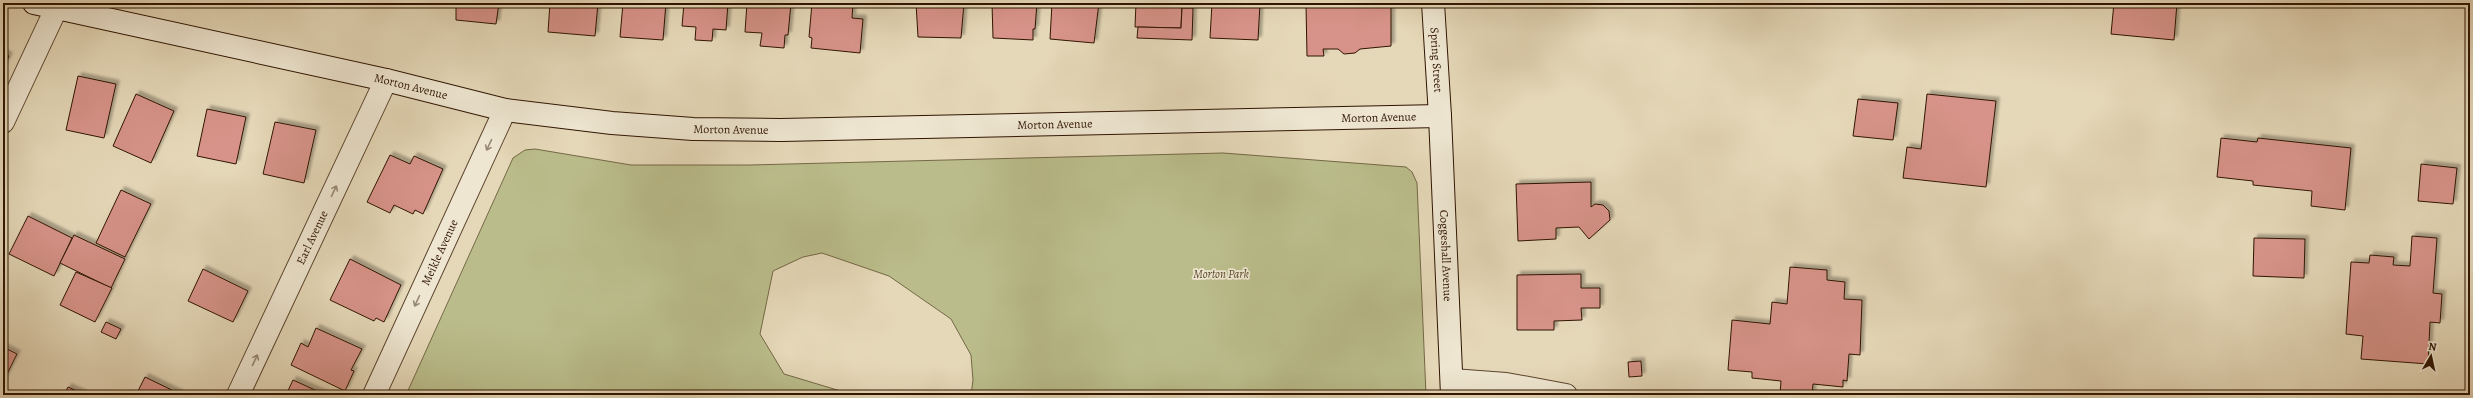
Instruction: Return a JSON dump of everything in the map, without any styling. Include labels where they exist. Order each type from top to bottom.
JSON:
[{"type":"main road","name":"Morton Avenue","points":[[34,3],[386,80],[505,110],[612,123],[693,129],[781,130],[1440,116]]},
{"type":"main road","name":"Spring Street","points":[[1433,3],[1440,116]]},
{"type":"main road","points":[[3,122],[56,9]]},
{"type":"main road","name":"Earl Avenue","points":[[238,395],[386,80]]},
{"type":"main road","name":"Meikle Avenue","points":[[374,395],[505,110]]},
{"type":"main road","name":"Coggeshall Avenue","points":[[1440,116],[1452,387]]},
{"type":"main road","points":[[1452,387],[1506,384],[1566,395]]},
{"type":"green space","name":"Morton Park","points":[[535,149],[631,165],[750,165],[1223,153],[1406,167],[1412,172],[1417,183],[1426,395],[971,395],[973,380],[971,355],[951,319],[889,276],[822,253],[803,257],[773,271],[760,334],[784,374],[854,395],[406,395],[513,158],[525,150]]},
{"type":"building","points":[[456,3],[499,3],[496,24],[456,20]]},
{"type":"building","points":[[550,3],[598,3],[595,36],[548,32]]},
{"type":"building","points":[[623,3],[666,3],[663,40],[620,37]]},
{"type":"building","points":[[684,3],[728,3],[726,30],[713,29],[712,41],[695,40],[696,27],[682,26]]},
{"type":"building","points":[[747,3],[791,3],[788,35],[785,35],[784,48],[760,46],[762,33],[745,32]]},
{"type":"building","points":[[812,3],[853,3],[852,18],[863,19],[860,53],[811,48],[812,38],[809,37]]},
{"type":"building","points":[[916,3],[964,3],[961,38],[918,37]]},
{"type":"building","points":[[992,3],[1037,3],[1033,40],[993,38]]},
{"type":"building","points":[[1052,3],[1099,3],[1094,43],[1050,39]]},
{"type":"building","points":[[1136,3],[1182,3],[1181,28],[1135,27]]},
{"type":"building","points":[[1212,3],[1260,3],[1258,40],[1210,38]]},
{"type":"building","points":[[2114,3],[2177,3],[2174,40],[2111,34]]},
{"type":"building","points":[[1381,4],[1381,7],[1391,7],[1391,46],[1360,49],[1355,53],[1344,54],[1338,49],[1323,49],[1324,56],[1307,56],[1306,5]]},
{"type":"building","points":[[1182,8],[1193,8],[1192,40],[1137,38],[1138,27],[1181,28]]},
{"type":"building","points":[[3,53],[9,56],[3,68]]},
{"type":"building","points":[[78,76],[116,84],[104,138],[66,130]]},
{"type":"building","points":[[136,94],[174,111],[151,163],[113,146]]},
{"type":"building","points":[[1927,94],[1996,101],[1986,187],[1903,178],[1907,147],[1921,149]]},
{"type":"building","points":[[1858,99],[1898,103],[1893,140],[1853,136]]},
{"type":"building","points":[[207,109],[246,117],[236,164],[197,156]]},
{"type":"building","points":[[275,122],[316,130],[304,183],[263,174]]},
{"type":"building","points":[[2221,138],[2257,142],[2258,138],[2351,148],[2345,210],[2311,206],[2312,191],[2253,185],[2253,181],[2217,177]]},
{"type":"building","points":[[390,155],[410,164],[414,156],[443,169],[423,214],[415,210],[413,214],[394,205],[390,213],[367,202]]},
{"type":"building","points":[[2421,164],[2457,168],[2453,204],[2418,201]]},
{"type":"building","points":[[1591,182],[1591,207],[1595,204],[1603,205],[1609,211],[1610,220],[1589,239],[1579,227],[1556,228],[1556,239],[1518,241],[1516,184]]},
{"type":"building","points":[[121,190],[151,204],[125,257],[96,243]]},
{"type":"building","points":[[28,216],[72,238],[54,276],[9,254]]},
{"type":"building","points":[[74,235],[125,259],[111,288],[60,263]]},
{"type":"building","points":[[2412,236],[2437,238],[2433,293],[2442,294],[2440,323],[2430,322],[2428,364],[2361,359],[2363,336],[2346,334],[2351,262],[2369,263],[2370,255],[2394,257],[2393,265],[2410,266]]},
{"type":"building","points":[[2254,238],[2305,239],[2304,278],[2253,276]]},
{"type":"building","points":[[350,259],[401,285],[384,322],[376,318],[374,321],[330,300]]},
{"type":"building","points":[[1790,267],[1827,270],[1827,280],[1845,282],[1844,299],[1862,300],[1860,355],[1849,354],[1847,381],[1843,380],[1843,387],[1813,384],[1812,395],[1780,394],[1781,381],[1752,378],[1752,372],[1728,370],[1732,320],[1770,324],[1772,302],[1787,304]]},
{"type":"building","points":[[203,269],[248,291],[233,322],[188,301]]},
{"type":"building","points":[[76,272],[112,288],[95,322],[60,305]]},
{"type":"building","points":[[1581,274],[1581,288],[1600,288],[1600,308],[1581,308],[1582,320],[1554,321],[1554,330],[1517,330],[1517,275]]},
{"type":"building","points":[[106,322],[121,329],[116,339],[101,332]]},
{"type":"building","points":[[316,328],[362,349],[351,370],[354,371],[345,391],[291,365],[301,343],[308,347]]},
{"type":"building","points":[[3,347],[17,354],[3,382]]},
{"type":"building","points":[[1641,361],[1642,376],[1629,377],[1628,362]]},
{"type":"building","points":[[145,377],[182,395],[136,395]]},
{"type":"building","points":[[293,380],[326,395],[286,395]]},
{"type":"building","points":[[68,387],[86,395],[64,395]]}]
